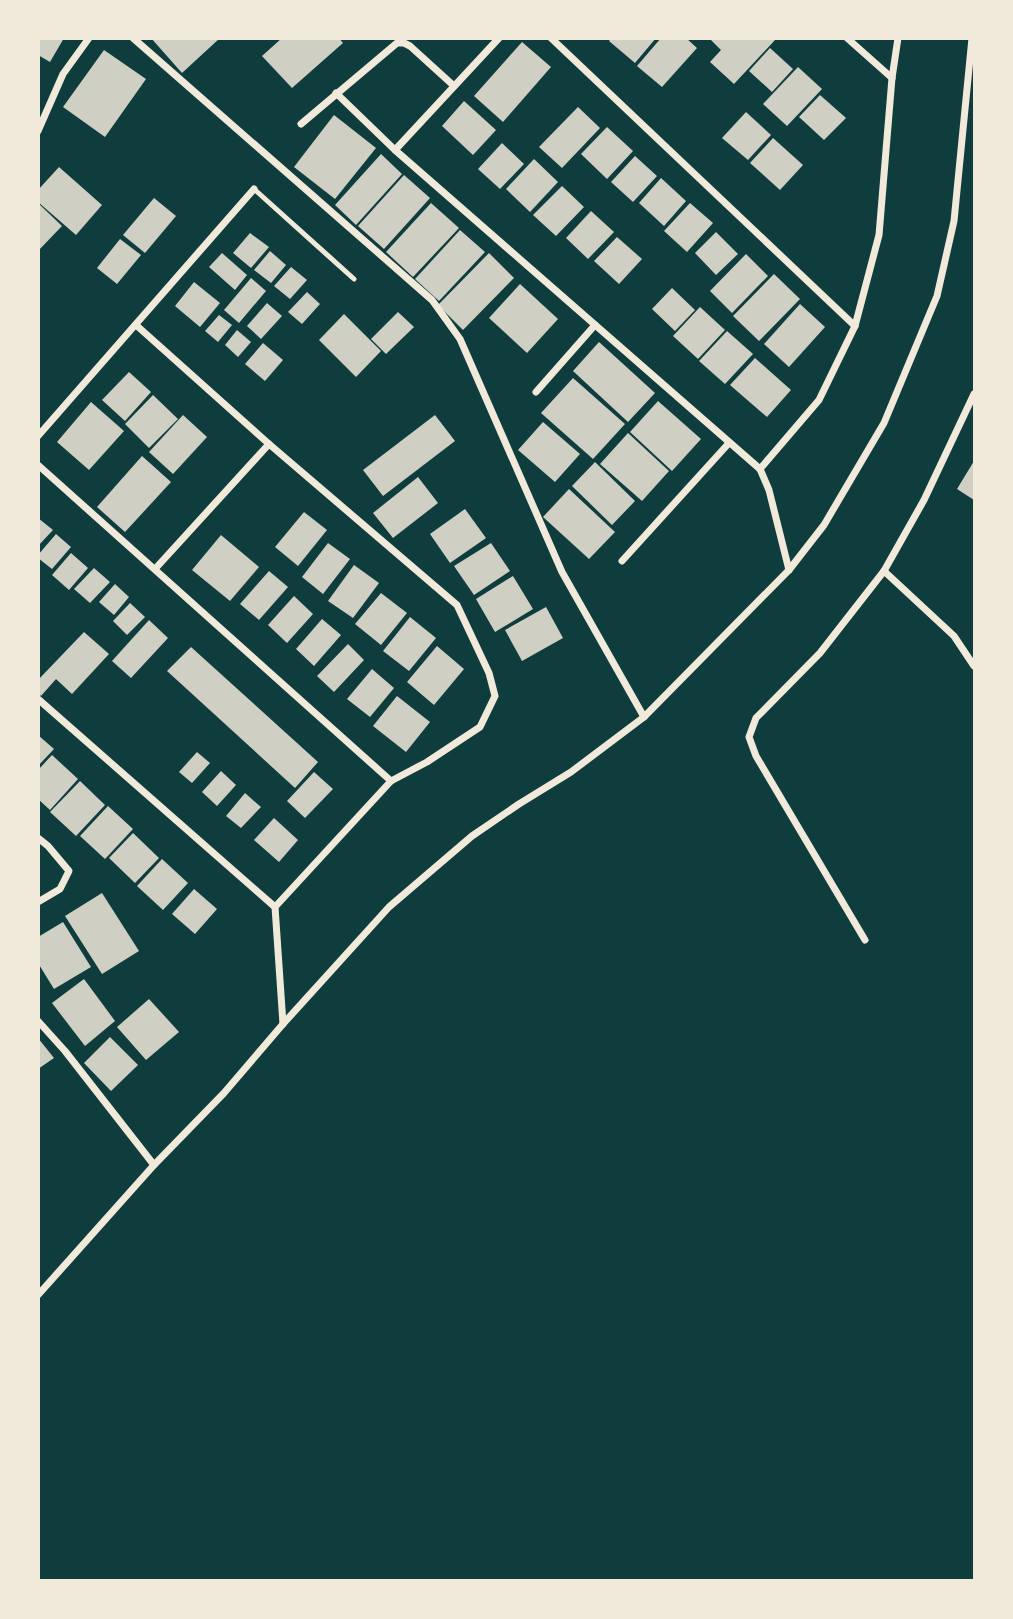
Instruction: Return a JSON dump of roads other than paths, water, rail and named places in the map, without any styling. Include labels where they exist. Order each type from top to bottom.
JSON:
[{"type":"street","points":[[38,131],[63,74],[89,38]]},
{"type":"street","points":[[133,38],[432,300],[460,339],[562,572],[644,717]]},
{"type":"street","points":[[395,150],[499,38]]},
{"type":"street","points":[[551,38],[855,326]]},
{"type":"street","points":[[847,38],[892,78]]},
{"type":"street","points":[[760,469],[819,400],[855,326],[879,235],[892,78],[898,38]]},
{"type":"street","points":[[38,1296],[154,1165],[224,1093],[388,907],[472,836],[571,772],[644,717],[789,570],[824,525],[884,422],[937,296],[954,221],[972,38]]},
{"type":"street","points":[[300,124],[397,43],[410,46],[454,86]]},
{"type":"street","points":[[336,93],[395,150],[760,469],[769,490],[789,570]]},
{"type":"street","points":[[966,102],[975,104]]},
{"type":"street","points":[[38,436],[254,188]]},
{"type":"street","points":[[136,325],[269,444],[457,605],[489,673],[495,696],[480,727],[427,762],[391,780],[275,907]]},
{"type":"street","points":[[537,392],[595,326]]},
{"type":"street","points":[[865,940],[756,756],[749,737],[756,718],[820,653],[884,571],[924,500],[975,394]]},
{"type":"street","points":[[622,561],[729,443]]},
{"type":"street","points":[[155,569],[269,444]]},
{"type":"street","points":[[38,465],[391,780]]},
{"type":"street","points":[[884,571],[954,636],[975,666]]},
{"type":"street","points":[[38,699],[275,907],[283,1024]]},
{"type":"street","points":[[38,838],[69,871],[60,889],[38,902]]},
{"type":"street","points":[[38,1021],[65,1051],[154,1165]]},
{"type":"lane","points":[[254,188],[354,279]]}]
